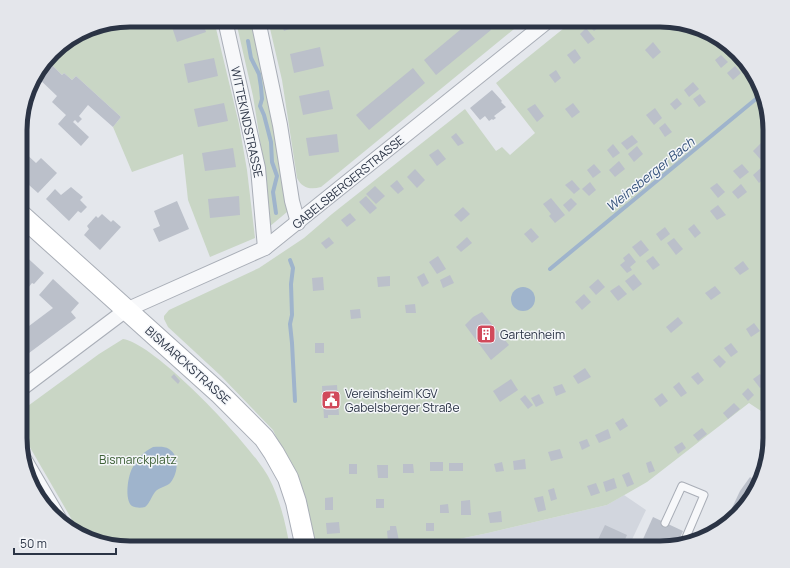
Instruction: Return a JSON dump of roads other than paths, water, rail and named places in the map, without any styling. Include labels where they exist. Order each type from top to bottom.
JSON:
[{"type":"main road","name":"BISMARCKSTRASSE","points":[[27,221],[219,393],[264,438],[288,478],[296,502],[304,541]]},
{"type":"street","name":"WITTEKINDSTRASSE","points":[[227,27],[258,168],[265,248]]},
{"type":"street","points":[[259,27],[280,124],[292,201],[298,223]]},
{"type":"street","name":"GABELSBERGERSTRASSE","points":[[27,385],[126,310],[265,248],[540,27]]},
{"type":"street","points":[[34,476],[49,501]]},
{"type":"lane","points":[[665,523],[682,486],[704,495],[686,537]]},
{"type":"water","points":[[523,287],[531,291],[535,299],[531,307],[523,311],[515,307],[511,299],[515,291]]},
{"type":"water","points":[[153,447],[165,447],[173,452],[177,465],[175,474],[169,484],[155,492],[145,507],[134,507],[130,503],[127,493],[131,470],[139,458]]},
{"type":"waterway","points":[[248,41],[251,58],[259,74],[262,99],[260,106],[271,142],[272,162],[277,176],[273,192],[276,213]]},
{"type":"waterway","name":"Weinsberger Bach","points":[[550,269],[758,97]]},
{"type":"waterway","points":[[290,260],[293,268],[291,284],[292,315],[290,324],[295,401]]},
{"type":"place","name":"Gartenheim","points":[[486,334]]},
{"type":"place","name":"Vereinsheim KGV Gabelsberger Straße","points":[[331,400]]},
{"type":"park label","name":"Bismarckplatz","points":[[138,459]]}]
